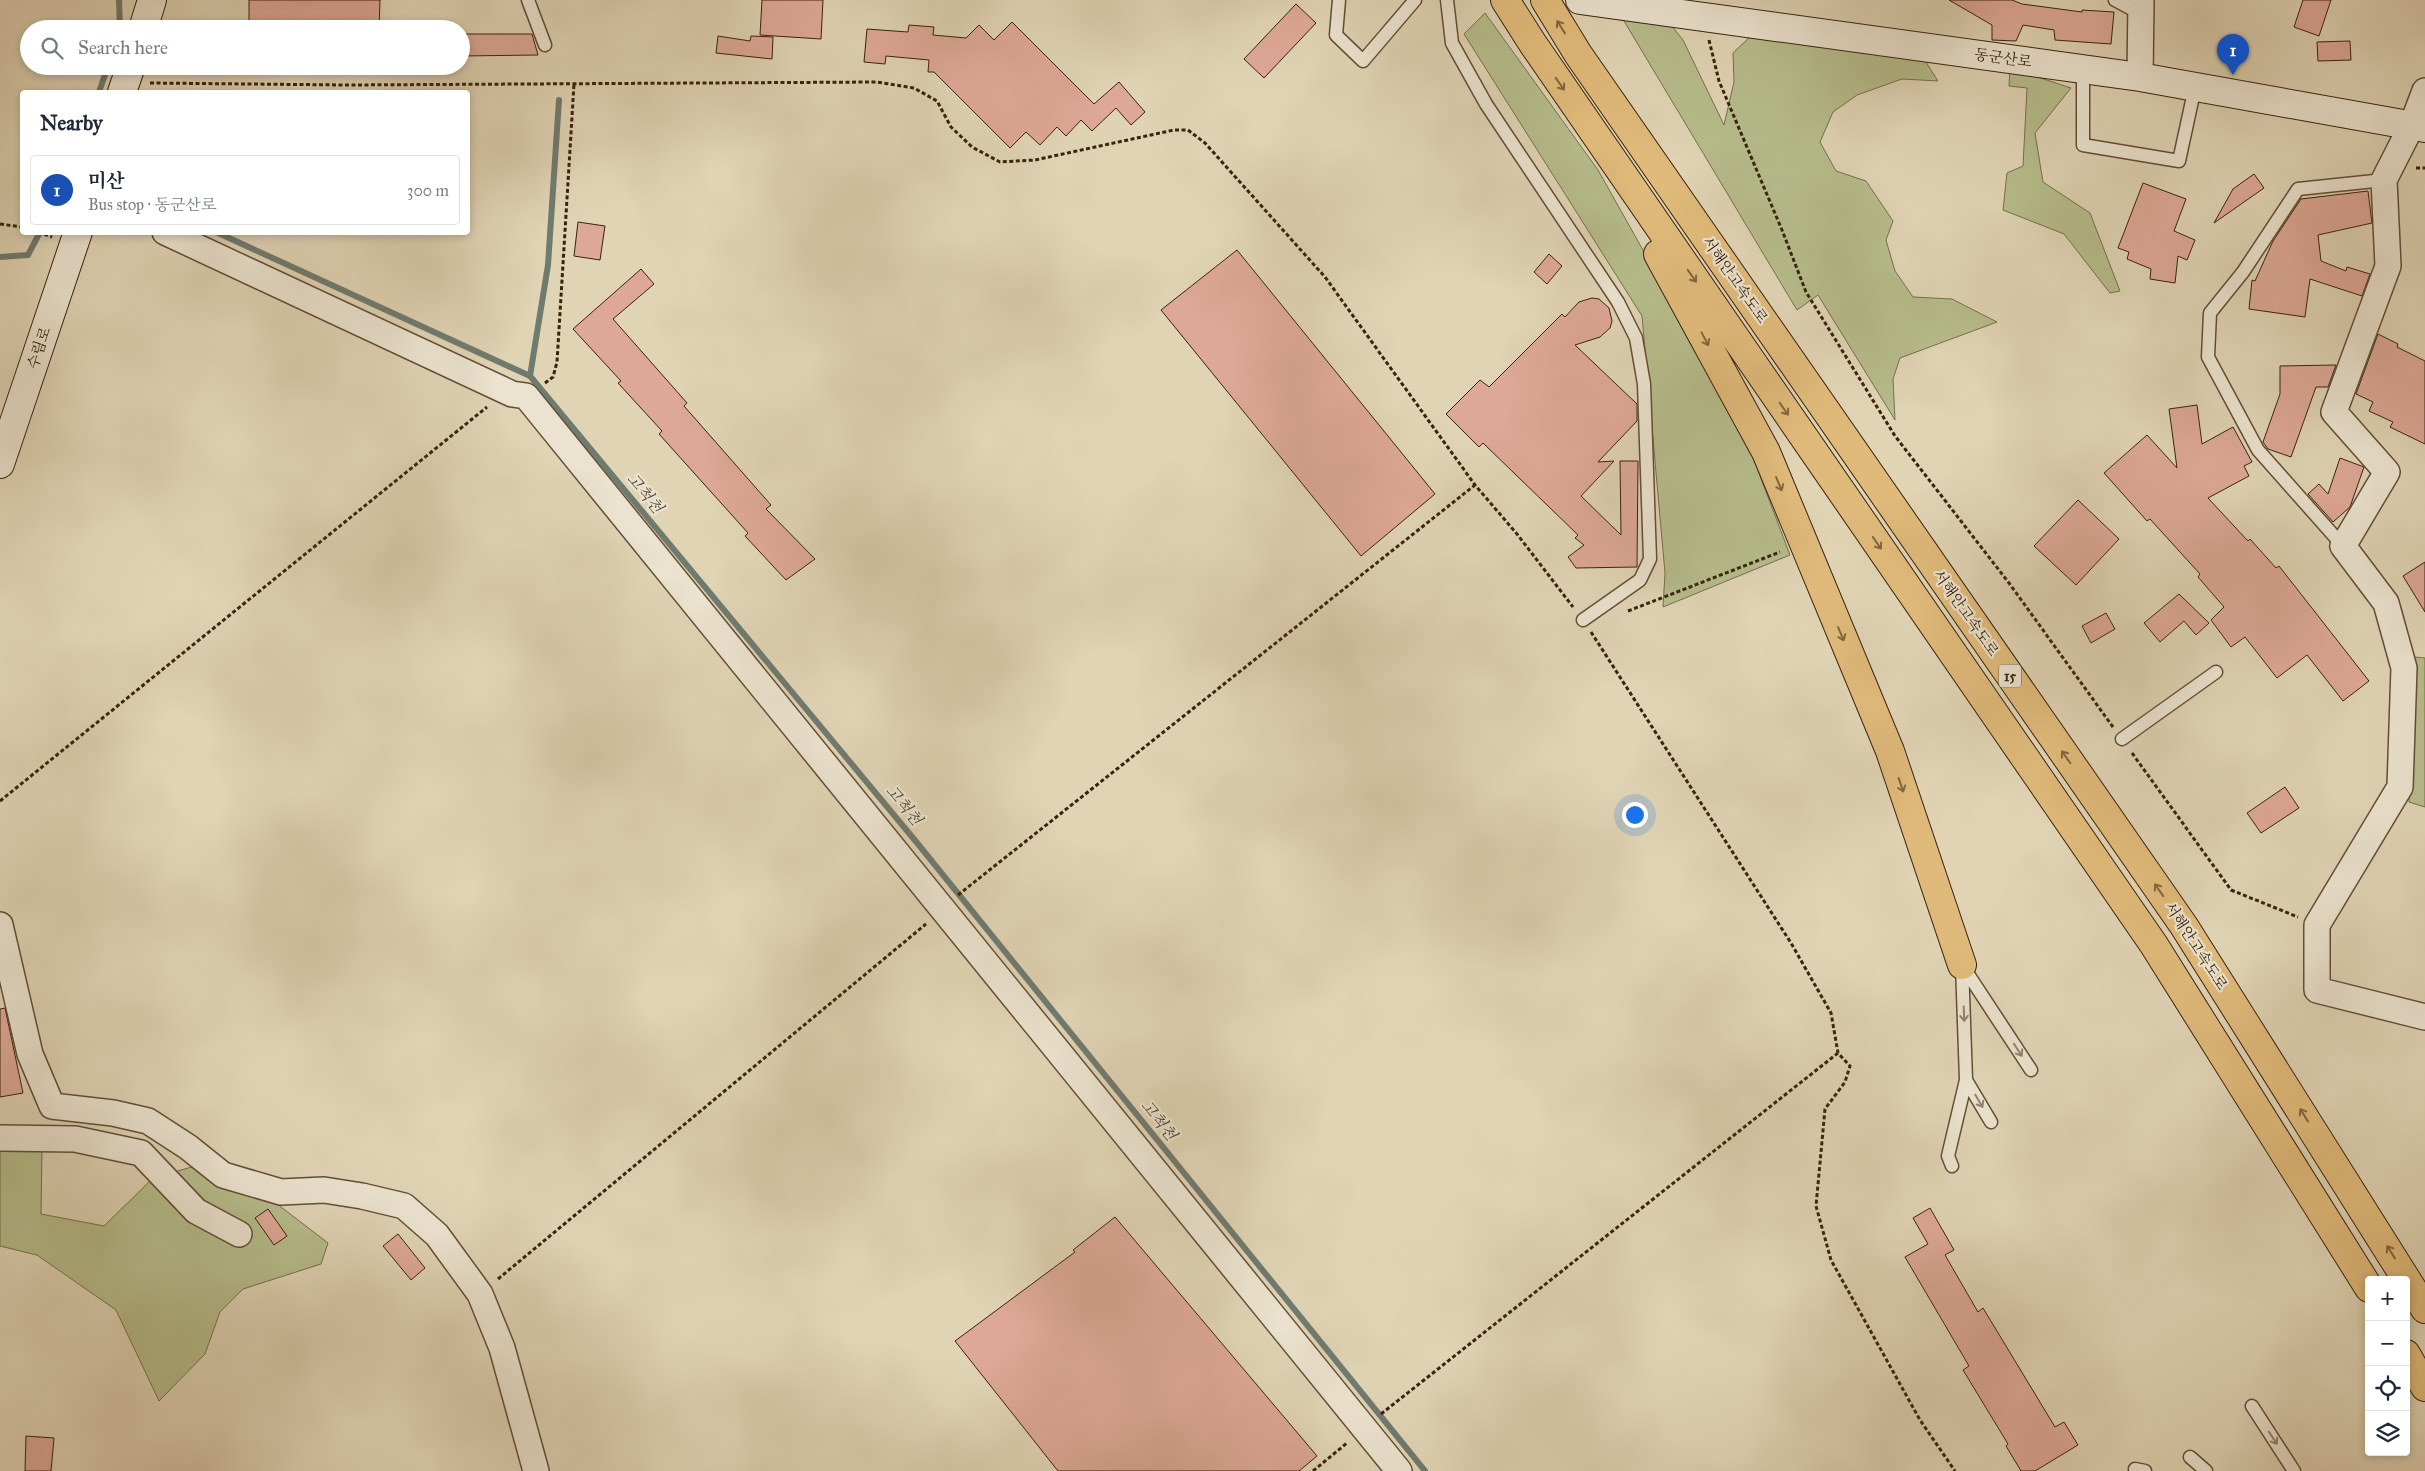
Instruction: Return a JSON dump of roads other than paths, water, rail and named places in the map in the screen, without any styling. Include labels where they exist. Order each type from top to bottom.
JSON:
[{"type":"highway","name":"15","points":[[1504,0],[1532,44],[2154,945],[2365,1282]]},
{"type":"highway","name":"서해안고속도로","points":[[1544,0],[1578,54],[2184,926],[2425,1309]]},
{"type":"highway","points":[[1590,127],[1766,452],[1890,750],[1962,965]]},
{"type":"highway","points":[[2410,1361],[2425,1387]]},
{"type":"street","points":[[146,20],[152,0]]},
{"type":"street","name":"동군산로","points":[[1580,0],[2140,77],[2418,126]]},
{"type":"street","points":[[2140,77],[2141,7]]},
{"type":"street","points":[[2425,91],[2418,126],[2384,180],[2388,266],[2334,412],[2387,472],[2343,546],[2386,604],[2404,668],[2400,787],[2317,925],[2317,990],[2425,1017]]},
{"type":"street","name":"수림로","points":[[0,464],[77,235]]},
{"type":"street","points":[[171,235],[512,394],[526,396],[946,906],[1399,1471]]},
{"type":"street","points":[[0,925],[30,1054],[52,1106],[113,1113],[148,1121],[223,1175],[281,1192],[324,1190],[404,1206],[437,1235],[480,1294],[502,1348],[536,1471]]},
{"type":"street","points":[[141,1153],[148,1121]]},
{"type":"street","points":[[0,1138],[74,1139],[141,1153],[196,1211],[239,1234]]},
{"type":"lane","points":[[528,0],[545,45]]},
{"type":"lane","points":[[1338,0],[1336,35],[1363,61],[1414,0]]},
{"type":"lane","points":[[1446,0],[1452,43],[1486,104],[1618,302],[1636,338],[1644,384],[1650,559],[1640,580],[1583,620]]},
{"type":"lane","points":[[2115,0],[2141,7]]},
{"type":"lane","points":[[2083,69],[2083,145],[2179,161],[2195,87]]},
{"type":"lane","points":[[2343,546],[2258,450],[2208,357],[2210,313],[2243,272],[2298,189],[2384,180]]},
{"type":"lane","points":[[2122,739],[2216,672]]},
{"type":"lane","points":[[1962,965],[2031,1070]]},
{"type":"lane","points":[[1952,1166],[1948,1156],[1966,1080],[1962,965]]},
{"type":"lane","points":[[1966,1080],[1991,1122]]},
{"type":"lane","points":[[2252,1406],[2294,1471]]},
{"type":"lane","points":[[2190,1456],[2206,1471]]},
{"type":"waterway","points":[[119,0],[120,20]]},
{"type":"waterway","points":[[100,90],[105,75]]},
{"type":"waterway","name":"고척천","points":[[559,100],[548,265],[530,376],[918,844],[1425,1471]]},
{"type":"waterway","points":[[0,257],[28,255],[38,235]]},
{"type":"waterway","points":[[223,235],[530,376]]},
{"type":"place","name":"미산","points":[[2233,75]]}]
